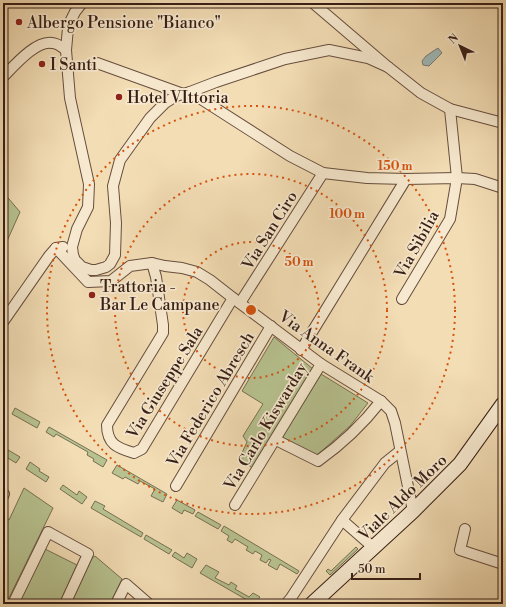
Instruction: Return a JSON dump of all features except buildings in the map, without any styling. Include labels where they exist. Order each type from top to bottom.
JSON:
[{"type":"main road","name":"Viale Aldo Moro","points":[[312,604],[374,548],[460,464],[503,404]]},
{"type":"street","points":[[82,3],[70,22],[66,50],[70,98],[89,184],[88,207],[77,229],[72,247],[75,260],[86,269],[101,269],[110,264],[113,260],[115,255],[116,223],[113,186],[120,160],[150,118],[165,103],[176,96],[286,59],[329,50],[368,58],[388,67]]},
{"type":"street","points":[[313,3],[421,93],[450,109],[503,123]]},
{"type":"street","points":[[3,77],[30,52],[46,42],[55,43],[66,50]]},
{"type":"street","points":[[97,63],[187,93],[290,156],[323,173],[367,178],[475,179],[503,188]]},
{"type":"street","name":"Via Sibilia","points":[[402,299],[450,219],[458,178],[450,109]]},
{"type":"street","name":"Via San Ciro","points":[[237,301],[323,173]]},
{"type":"street","points":[[301,350],[406,179]]},
{"type":"street","points":[[3,322],[56,248],[72,247]]},
{"type":"street","name":"Via Anna Frank","points":[[56,248],[88,282],[111,281],[130,266],[152,263],[197,272],[210,280],[301,350],[381,401],[392,411],[413,511]]},
{"type":"street","name":"Via Giuseppe Sala","points":[[152,263],[156,277],[163,333],[107,424],[107,432],[111,443],[123,450],[134,453],[142,449],[237,301]]},
{"type":"street","name":"Via Federico Abresch","points":[[176,486],[271,326]]},
{"type":"street","name":"Via Carlo Kiswarday","points":[[235,505],[321,364]]},
{"type":"street","points":[[276,440],[318,462],[366,420],[381,401]]},
{"type":"street","points":[[286,604],[342,520],[385,463],[400,451]]},
{"type":"street","points":[[342,520],[374,548]]},
{"type":"street","points":[[465,529],[460,550],[503,564]]},
{"type":"street","points":[[13,604],[48,532],[88,554],[65,604]]},
{"type":"street","points":[[116,604],[126,584],[149,604]]},
{"type":"green space","points":[[3,192],[20,212],[3,250]]},
{"type":"green space","points":[[274,337],[313,369],[252,468],[240,457],[247,442],[243,436],[263,404],[242,391]]},
{"type":"green space","points":[[321,374],[368,403],[350,426],[316,456],[282,437]]},
{"type":"green space","points":[[15,408],[40,422],[37,428],[12,414]]},
{"type":"green space","points":[[49,427],[107,460],[103,467],[87,455],[88,452],[56,434],[54,437],[46,432]]},
{"type":"green space","points":[[3,447],[20,457],[16,463],[3,455]]},
{"type":"green space","points":[[30,462],[40,469],[39,471],[49,477],[46,482],[26,469]]},
{"type":"green space","points":[[117,465],[167,494],[163,502],[151,496],[155,489],[140,481],[138,484],[125,477],[123,479],[112,473]]},
{"type":"green space","points":[[63,485],[77,495],[79,491],[87,497],[82,504],[60,489]]},
{"type":"green space","points":[[24,488],[53,508],[6,604],[3,604],[3,521],[5,518],[9,520]]},
{"type":"green space","points":[[177,500],[195,510],[193,514],[184,510],[182,514],[172,508]]},
{"type":"green space","points":[[95,501],[105,506],[103,509],[143,533],[141,537],[91,508]]},
{"type":"green space","points":[[198,512],[221,525],[218,529],[195,516]]},
{"type":"green space","points":[[224,526],[299,571],[297,574],[280,564],[277,570],[268,565],[271,560],[269,559],[266,563],[260,560],[262,555],[255,551],[253,554],[246,550],[248,547],[235,539],[232,543],[227,540],[229,536],[221,531]]},
{"type":"green space","points":[[146,535],[172,550],[169,554],[144,539]]},
{"type":"green space","points":[[356,547],[358,549],[330,575],[326,571],[328,569],[331,571]]},
{"type":"green space","points":[[45,549],[77,565],[59,604],[18,604]]},
{"type":"green space","points":[[175,552],[184,558],[187,553],[197,559],[192,568],[172,556]]},
{"type":"green space","points":[[95,556],[122,579],[110,604],[70,604],[92,558]]},
{"type":"green space","points":[[206,565],[219,572],[215,578],[229,585],[231,582],[237,586],[235,589],[249,597],[253,593],[260,597],[254,604],[200,573]]},
{"type":"water","points":[[438,48],[442,53],[429,66],[423,65],[422,61],[426,56]]},
{"type":"place","name":"Albergo Pensione \"Bianco\"","points":[[19,22]]},
{"type":"place","name":"I Santi","points":[[42,64]]},
{"type":"place","name":"Hotel VIttoria","points":[[119,97]]},
{"type":"place","name":"Trattoria - Bar Le Campane","points":[[92,295]]}]
